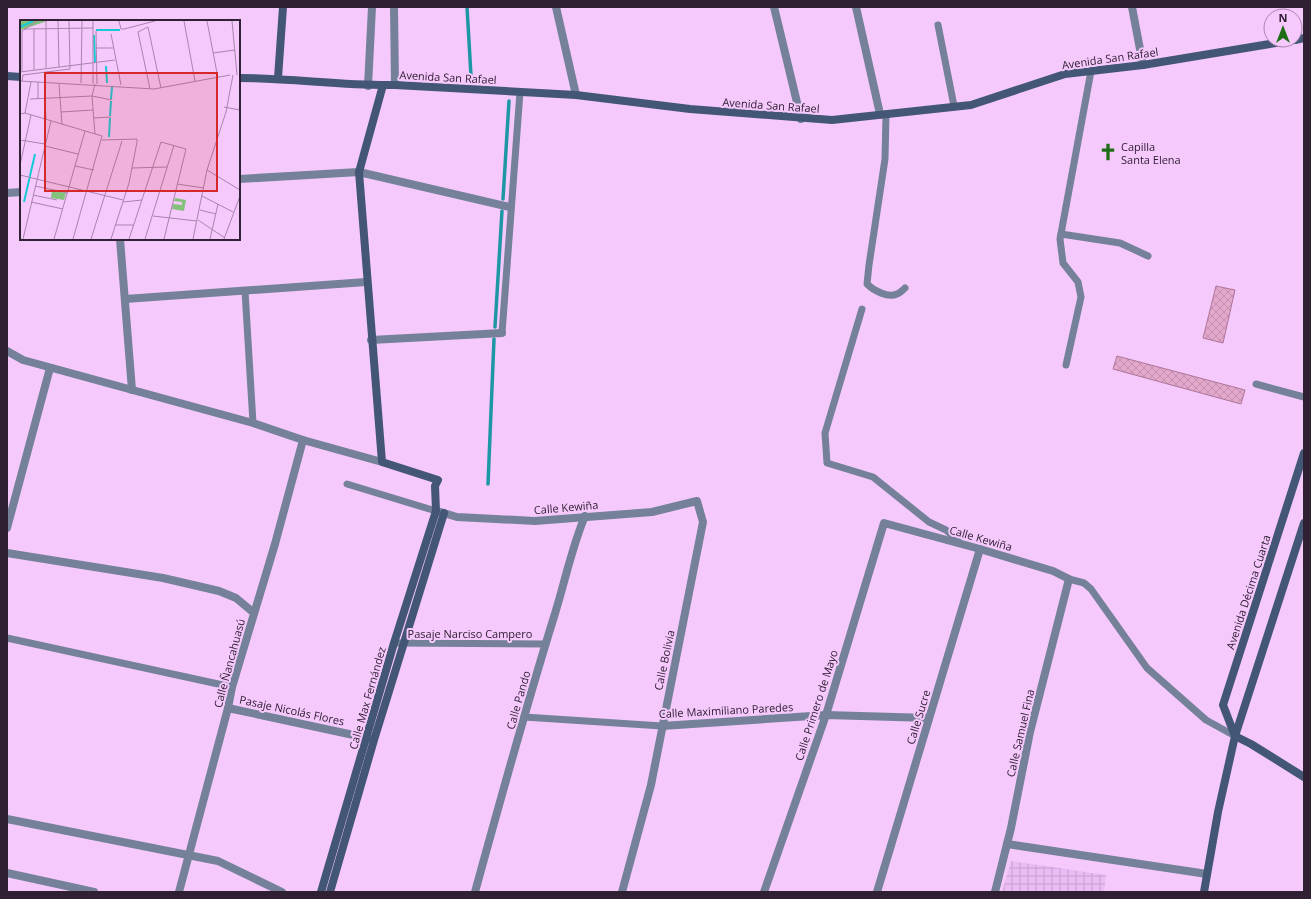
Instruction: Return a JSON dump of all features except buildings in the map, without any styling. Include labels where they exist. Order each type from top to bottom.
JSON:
[{"type":"street","points":[[278,78],[282,7]]},
{"type":"street","points":[[368,86],[372,7]]},
{"type":"street","points":[[394,7],[395,85]]},
{"type":"street","points":[[556,7],[576,95]]},
{"type":"street","points":[[774,7],[801,119]]},
{"type":"street","points":[[856,7],[883,114]]},
{"type":"street","points":[[1132,7],[1143,65]]},
{"type":"street","name":"Avenida San Rafael","points":[[240,78],[278,78],[368,86],[395,85],[576,95],[690,109],[801,119],[832,120],[970,104],[1065,74],[1143,65],[1263,45]]},
{"type":"street","points":[[7,76],[20,77]]},
{"type":"street","points":[[382,462],[370,340],[359,172],[383,85]]},
{"type":"street","points":[[240,179],[359,172],[510,207]]},
{"type":"street","points":[[7,193],[20,192]]},
{"type":"street","points":[[120,240],[132,390]]},
{"type":"street","points":[[125,299],[366,282]]},
{"type":"street","points":[[370,340],[502,333]]},
{"type":"street","points":[[8,349],[23,360],[253,423],[303,440],[382,462],[438,480],[434,486],[440,512]]},
{"type":"street","points":[[7,528],[50,368]]},
{"type":"street","name":"Calle Ñancahuasú","points":[[179,892],[228,708],[232,687],[275,544],[303,440]]},
{"type":"street","name":"Avenida Décima Cuarta","points":[[1235,736],[1223,705],[1304,453]]},
{"type":"street","name":"Calle Kewiña","points":[[440,512],[457,517],[535,521],[652,512],[697,501]]},
{"type":"street","name":"Calle Bolivia","points":[[622,892],[651,785],[703,522],[697,501]]},
{"type":"street","name":"Calle Max Fernández","points":[[330,892],[394,643],[440,512]]},
{"type":"street","name":"Calle Max Fernández","points":[[321,892],[370,739],[405,643],[440,512]]},
{"type":"street","name":"Calle Pando","points":[[475,892],[578,533],[586,516]]},
{"type":"street","name":"Calle Kewiña","points":[[884,523],[960,543],[1053,571],[1069,579]]},
{"type":"street","name":"Calle Primero de Mayo","points":[[764,892],[826,715],[884,523]]},
{"type":"street","points":[[1204,892],[1218,812],[1235,736],[1304,523]]},
{"type":"street","name":"Calle Sucre","points":[[877,892],[980,549]]},
{"type":"street","points":[[7,553],[163,578],[212,589],[236,598],[254,613]]},
{"type":"street","name":"Calle Samuel Fina","points":[[995,892],[1007,844],[1030,732],[1069,579]]},
{"type":"street","name":"Pasaje Nicolás Flores","points":[[228,708],[370,739]]},
{"type":"street","name":"Calle Maximiliano Paredes","points":[[662,726],[826,715],[929,718]]},
{"type":"street","points":[[1235,736],[1251,744],[1304,777]]},
{"type":"street","points":[[7,819],[218,862],[282,892]]},
{"type":"street","points":[[1007,844],[1208,874]]},
{"type":"street","points":[[7,872],[94,892]]},
{"type":"street","points":[[52,892],[54,883]]},
{"type":"lane","points":[[938,25],[954,106]]},
{"type":"lane","points":[[1066,365],[1081,297],[1078,282],[1063,263],[1060,239],[1091,71]]},
{"type":"lane","points":[[502,333],[510,207],[520,92]]},
{"type":"lane","points":[[883,114],[885,159],[868,265],[868,284],[876,291],[890,295],[897,294],[905,288]]},
{"type":"lane","points":[[1061,234],[1120,243],[1148,256]]},
{"type":"lane","points":[[245,291],[253,423]]},
{"type":"lane","points":[[862,309],[825,433],[827,463],[873,477],[929,522],[946,530],[960,543]]},
{"type":"lane","points":[[1256,384],[1304,397]]},
{"type":"lane","points":[[347,484],[440,512]]},
{"type":"lane","points":[[1069,579],[1084,583],[1092,589],[1147,668],[1206,720],[1235,736]]},
{"type":"lane","points":[[7,638],[232,687]]},
{"type":"lane","name":"Pasaje Narciso Campero","points":[[394,643],[546,644]]},
{"type":"lane","name":"Calle Maximiliano Paredes","points":[[524,717],[662,726]]},
{"type":"shaded area","points":[[1011,861],[1106,875],[1104,892],[1002,892]]},
{"type":"waterway","points":[[467,7],[471,76]]},
{"type":"waterway","points":[[503,199],[509,101]]},
{"type":"waterway","points":[[495,327],[502,211]]},
{"type":"waterway","points":[[488,484],[494,339]]},
{"type":"place","name":"Capilla Santa Elena","points":[[1108,152]]}]
